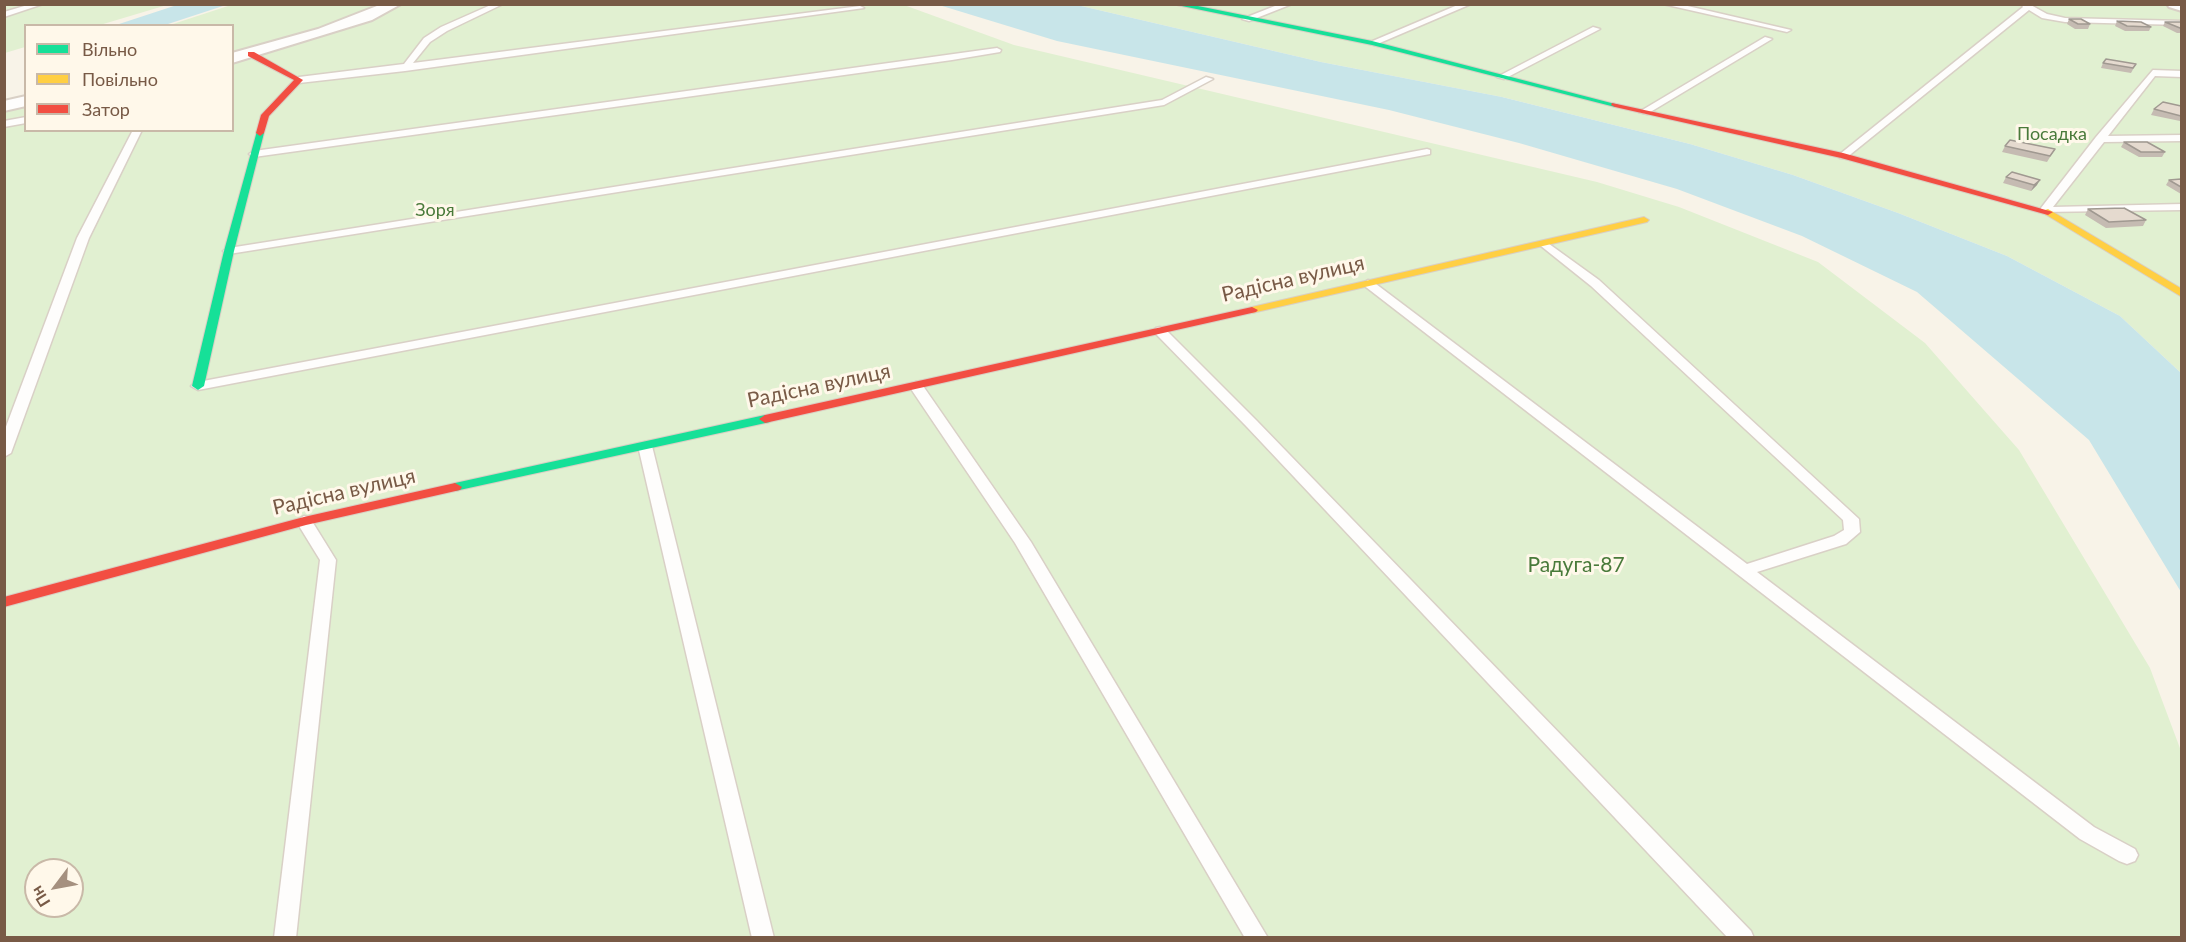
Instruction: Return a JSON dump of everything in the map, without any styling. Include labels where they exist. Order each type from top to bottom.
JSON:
[{"type":"street","points":[[234,58],[367,17],[394,4]]},
{"type":"street","points":[[1175,4],[1372,43],[1644,112],[1843,156],[2045,210],[2181,294]]},
{"type":"street","points":[[2174,4],[2181,8]]},
{"type":"street","points":[[198,386],[229,251],[265,115],[299,80],[251,54]]},
{"type":"street","points":[[4,106],[24,101]]},
{"type":"street","name":"Радісна вулиця","points":[[4,602],[304,521],[1160,332],[1644,220]]},
{"type":"lane","points":[[4,15],[40,4]]},
{"type":"lane","points":[[405,68],[427,40],[500,4]]},
{"type":"lane","points":[[1246,19],[1289,4]]},
{"type":"lane","points":[[1372,43],[1468,4]]},
{"type":"lane","points":[[1666,4],[1787,30]]},
{"type":"lane","points":[[1843,156],[2026,6],[2045,16],[2065,20],[2181,23]]},
{"type":"lane","points":[[299,80],[860,8]]},
{"type":"lane","points":[[1501,77],[1596,29]]},
{"type":"lane","points":[[1644,112],[1768,39]]},
{"type":"lane","points":[[254,154],[952,58],[996,50]]},
{"type":"lane","points":[[2045,210],[2153,73],[2181,74]]},
{"type":"lane","points":[[229,251],[1164,102],[1209,79]]},
{"type":"lane","points":[[4,124],[24,120]]},
{"type":"lane","points":[[4,453],[83,238],[137,132]]},
{"type":"lane","points":[[2099,139],[2181,138]]},
{"type":"lane","points":[[198,386],[1427,152]]},
{"type":"lane","points":[[2045,210],[2181,207]]},
{"type":"lane","points":[[1545,244],[1595,283],[1851,519],[1852,531],[1840,540],[1744,571]]},
{"type":"lane","points":[[1368,284],[2087,833],[2127,855]]},
{"type":"lane","points":[[1160,332],[1252,424],[1743,938]]},
{"type":"lane","points":[[916,386],[1023,542],[1257,938]]},
{"type":"lane","points":[[645,446],[763,938]]},
{"type":"lane","points":[[285,938],[328,560],[304,521]]},
{"type":"green space","points":[[5,5],[167,5],[103,24],[24,24],[24,47],[5,53]]},
{"type":"green space","name":"Радуга-87","points":[[231,5],[904,5],[1014,45],[1597,182],[1679,207],[1818,262],[1925,343],[2019,450],[2150,668],[2181,751],[2181,937],[5,938],[5,103],[24,99],[24,132],[234,132],[234,24],[173,24]]},
{"type":"green space","name":"Посадка","points":[[1077,5],[2167,5],[2182,11],[2181,373],[2120,316],[2007,256],[1793,175],[1690,144],[1502,97],[1321,62]]},
{"type":"water","points":[[180,4],[226,5],[168,24],[119,24]]},
{"type":"water","points":[[939,5],[1077,5],[1321,62],[1502,97],[1690,144],[1793,175],[2007,256],[2120,316],[2181,373],[2181,592],[2089,440],[1917,292],[1802,236],[1677,189],[1519,143],[1389,110],[1057,41]]},
{"type":"building","points":[[2069,19],[2081,19],[2090,24],[2078,24]]},
{"type":"building","points":[[2117,21],[2141,22],[2151,27],[2127,26]]},
{"type":"building","points":[[2165,22],[2181,22],[2181,28],[2180,28]]},
{"type":"building","points":[[2106,59],[2136,64],[2133,68],[2103,63]]},
{"type":"building","points":[[2163,102],[2181,106],[2181,116],[2154,109]]},
{"type":"building","points":[[2010,140],[2055,149],[2050,156],[2005,146]]},
{"type":"building","points":[[2124,142],[2147,142],[2165,152],[2141,152]]},
{"type":"building","points":[[2012,172],[2040,180],[2034,185],[2006,177]]},
{"type":"building","points":[[2181,179],[2181,187],[2169,180]]},
{"type":"building","points":[[2124,208],[2146,220],[2109,222],[2088,209]]},
{"type":"traffic: fast","points":[[1175,4],[1372,43],[1615,105]]},
{"type":"traffic: fast","points":[[198,386],[229,251],[260,133]]},
{"type":"traffic: fast","points":[[455,487],[765,419]]},
{"type":"traffic: slow","points":[[2048,212],[2182,294]]},
{"type":"traffic: slow","points":[[1252,310],[1644,220]]},
{"type":"traffic: jam","points":[[251,54],[299,80],[265,115],[260,133]]},
{"type":"traffic: jam","points":[[1615,105],[1843,156],[2048,212]]},
{"type":"traffic: jam","points":[[765,419],[1252,310]]},
{"type":"traffic: jam","points":[[4,602],[304,521],[455,487]]},
{"type":"park label","name":"Зоря","points":[[435,210]]}]
